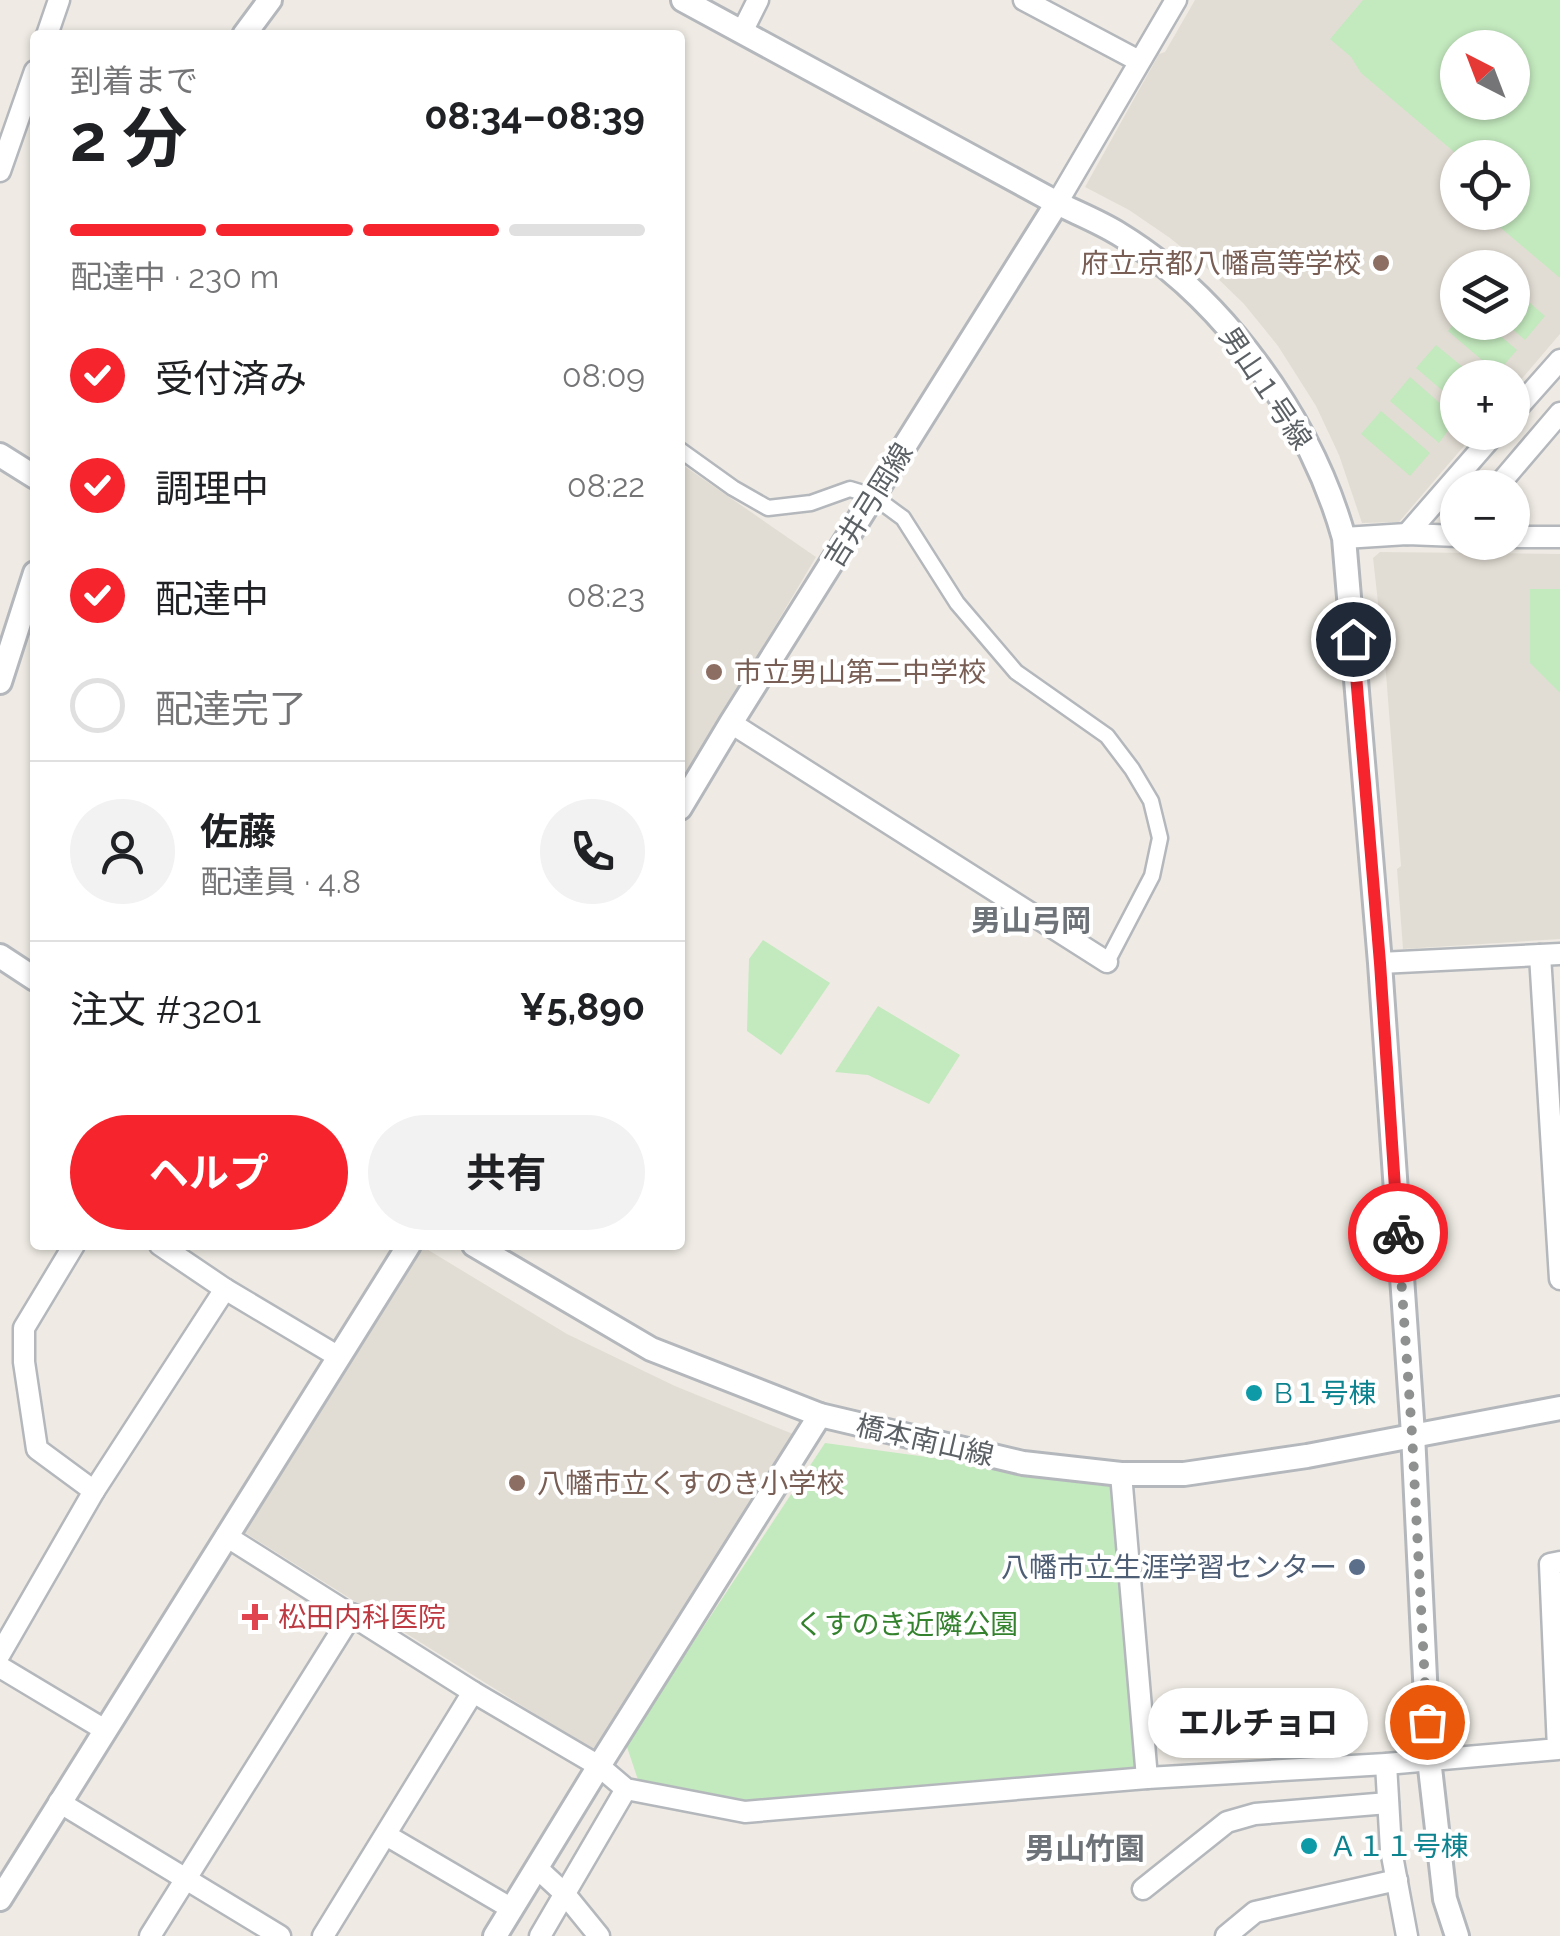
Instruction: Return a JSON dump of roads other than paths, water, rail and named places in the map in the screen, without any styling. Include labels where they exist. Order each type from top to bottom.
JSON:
[{"type":"street","points":[[49,30],[59,0]]},
{"type":"street","points":[[248,30],[270,0]]},
{"type":"street","name":"男山１号線","points":[[683,0],[1056,204],[1118,233],[1176,275],[1240,340],[1301,431],[1338,516],[1344,538],[1380,963],[1412,1434],[1429,1759],[1445,1899],[1457,1936]]},
{"type":"street","points":[[742,32],[758,0]]},
{"type":"street","points":[[1024,0],[1139,61]]},
{"type":"street","points":[[1056,204],[1176,0]]},
{"type":"street","points":[[0,171],[30,84]]},
{"type":"street","name":"吉井弓岡線","points":[[685,800],[1056,204]]},
{"type":"street","points":[[1530,394],[1560,360]]},
{"type":"street","points":[[1511,470],[1560,413]]},
{"type":"street","points":[[1408,534],[1480,450]]},
{"type":"street","points":[[685,454],[768,508],[811,503],[850,489],[873,496],[904,518],[957,604],[1016,672],[1107,736],[1132,769],[1151,800],[1160,838],[1152,876],[1107,962],[731,722]]},
{"type":"street","points":[[0,455],[30,474]]},
{"type":"street","points":[[1344,538],[1440,535]]},
{"type":"street","points":[[1530,537],[1560,537]]},
{"type":"street","points":[[0,682],[30,589]]},
{"type":"street","points":[[1380,963],[1550,954],[1560,1279]]},
{"type":"street","points":[[0,956],[30,976]]},
{"type":"street","points":[[71,1250],[24,1328],[24,1362],[37,1449],[94,1491]]},
{"type":"street","points":[[167,1250],[225,1290],[338,1357]]},
{"type":"street","points":[[0,1899],[406,1250]]},
{"type":"street","name":"橋本南山線","points":[[483,1250],[651,1349],[820,1415],[1022,1463],[1121,1474],[1184,1474],[1307,1456],[1560,1408]]},
{"type":"street","points":[[0,1654],[94,1491],[225,1290]]},
{"type":"street","points":[[495,1936],[820,1415]]},
{"type":"street","points":[[1121,1474],[1146,1778]]},
{"type":"street","points":[[226,1536],[473,1692],[599,1766],[626,1790],[745,1812],[1558,1749],[1550,1564],[1560,1562]]},
{"type":"street","points":[[150,1936],[352,1614]]},
{"type":"street","points":[[0,1666],[105,1730]]},
{"type":"street","points":[[324,1936],[473,1692]]},
{"type":"street","points":[[1386,1764],[1391,1850],[1407,1936]]},
{"type":"street","points":[[540,1936],[626,1790]]},
{"type":"street","points":[[59,1802],[280,1936]]},
{"type":"street","points":[[1143,1889],[1227,1822],[1255,1814],[1388,1804]]},
{"type":"street","points":[[386,1834],[512,1910]]},
{"type":"street","points":[[537,1868],[564,1893],[599,1936]]},
{"type":"street","points":[[1226,1936],[1256,1912],[1396,1880]]},
{"type":"place","name":"府立京都八幡高等学校","points":[[1381,263]]},
{"type":"place","name":"市立男山第二中学校","points":[[714,672]]},
{"type":"place","name":"B１号棟","points":[[1254,1393]]},
{"type":"place","name":"八幡市立くすのき小学校","points":[[517,1483]]},
{"type":"place","name":"八幡市立生涯学習センター","points":[[1357,1567]]},
{"type":"place","name":"松田内科医院","points":[[255,1617]]},
{"type":"place","name":"エルチョロ","points":[[1427,1722]]},
{"type":"place","name":"Ａ１１号棟","points":[[1309,1846]]},
{"type":"district","name":"男山弓岡","points":[[1031,921]]},
{"type":"district","name":"男山竹園","points":[[1085,1849]]},
{"type":"park label","name":"くすのき近隣公園","points":[[907,1624]]}]
